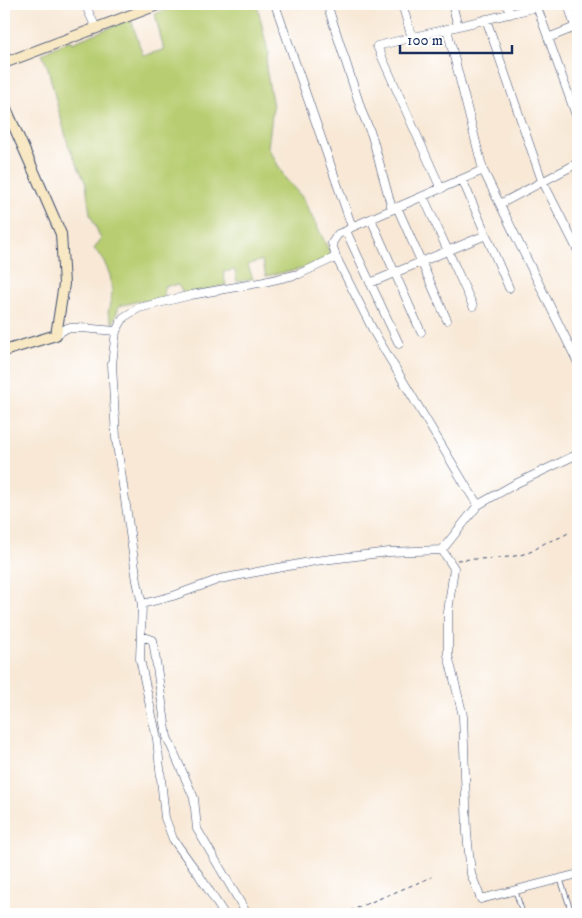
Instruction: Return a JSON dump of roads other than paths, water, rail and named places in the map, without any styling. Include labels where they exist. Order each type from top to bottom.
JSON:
[{"type":"street","points":[[85,4],[96,28]]},
{"type":"street","points":[[4,63],[96,28],[142,7],[160,4]]},
{"type":"street","points":[[275,4],[349,229],[370,283],[399,344]]},
{"type":"street","points":[[327,4],[395,208],[447,320]]},
{"type":"street","points":[[402,4],[412,38]]},
{"type":"street","points":[[452,4],[458,26]]},
{"type":"street","points":[[507,4],[510,14]]},
{"type":"street","points":[[568,4],[577,26],[578,37]]},
{"type":"street","points":[[441,188],[377,46],[510,14],[537,5],[578,121]]},
{"type":"street","points":[[486,19],[543,182],[578,251]]},
{"type":"street","points":[[548,38],[577,26]]},
{"type":"street","points":[[447,28],[483,170],[578,363]]},
{"type":"street","points":[[4,104],[60,234],[64,284],[56,335]]},
{"type":"street","points":[[500,204],[578,163]]},
{"type":"street","points":[[478,505],[375,334],[336,257],[332,243],[338,234],[483,170]]},
{"type":"street","points":[[462,179],[509,288]]},
{"type":"street","points":[[423,196],[473,306]]},
{"type":"street","points":[[371,219],[421,332]]},
{"type":"street","points":[[370,283],[486,235]]},
{"type":"street","points":[[224,914],[173,839],[165,818],[157,739],[140,659],[142,604],[116,438],[112,364],[116,331],[124,317],[139,308],[191,295],[299,274],[336,257]]},
{"type":"street","points":[[4,351],[56,335],[67,328],[116,331]]},
{"type":"street","points":[[142,604],[174,596],[220,580],[315,561],[389,552],[442,550],[478,505],[515,484],[578,454]]},
{"type":"street","points":[[442,550],[454,568],[448,612],[448,655],[463,716],[467,833],[471,874],[481,899],[578,874]]},
{"type":"street","points":[[141,636],[153,640],[167,737],[194,798],[197,829],[247,914]]},
{"type":"lane","points":[[560,878],[572,914]]},
{"type":"lane","points":[[514,890],[522,914]]}]
